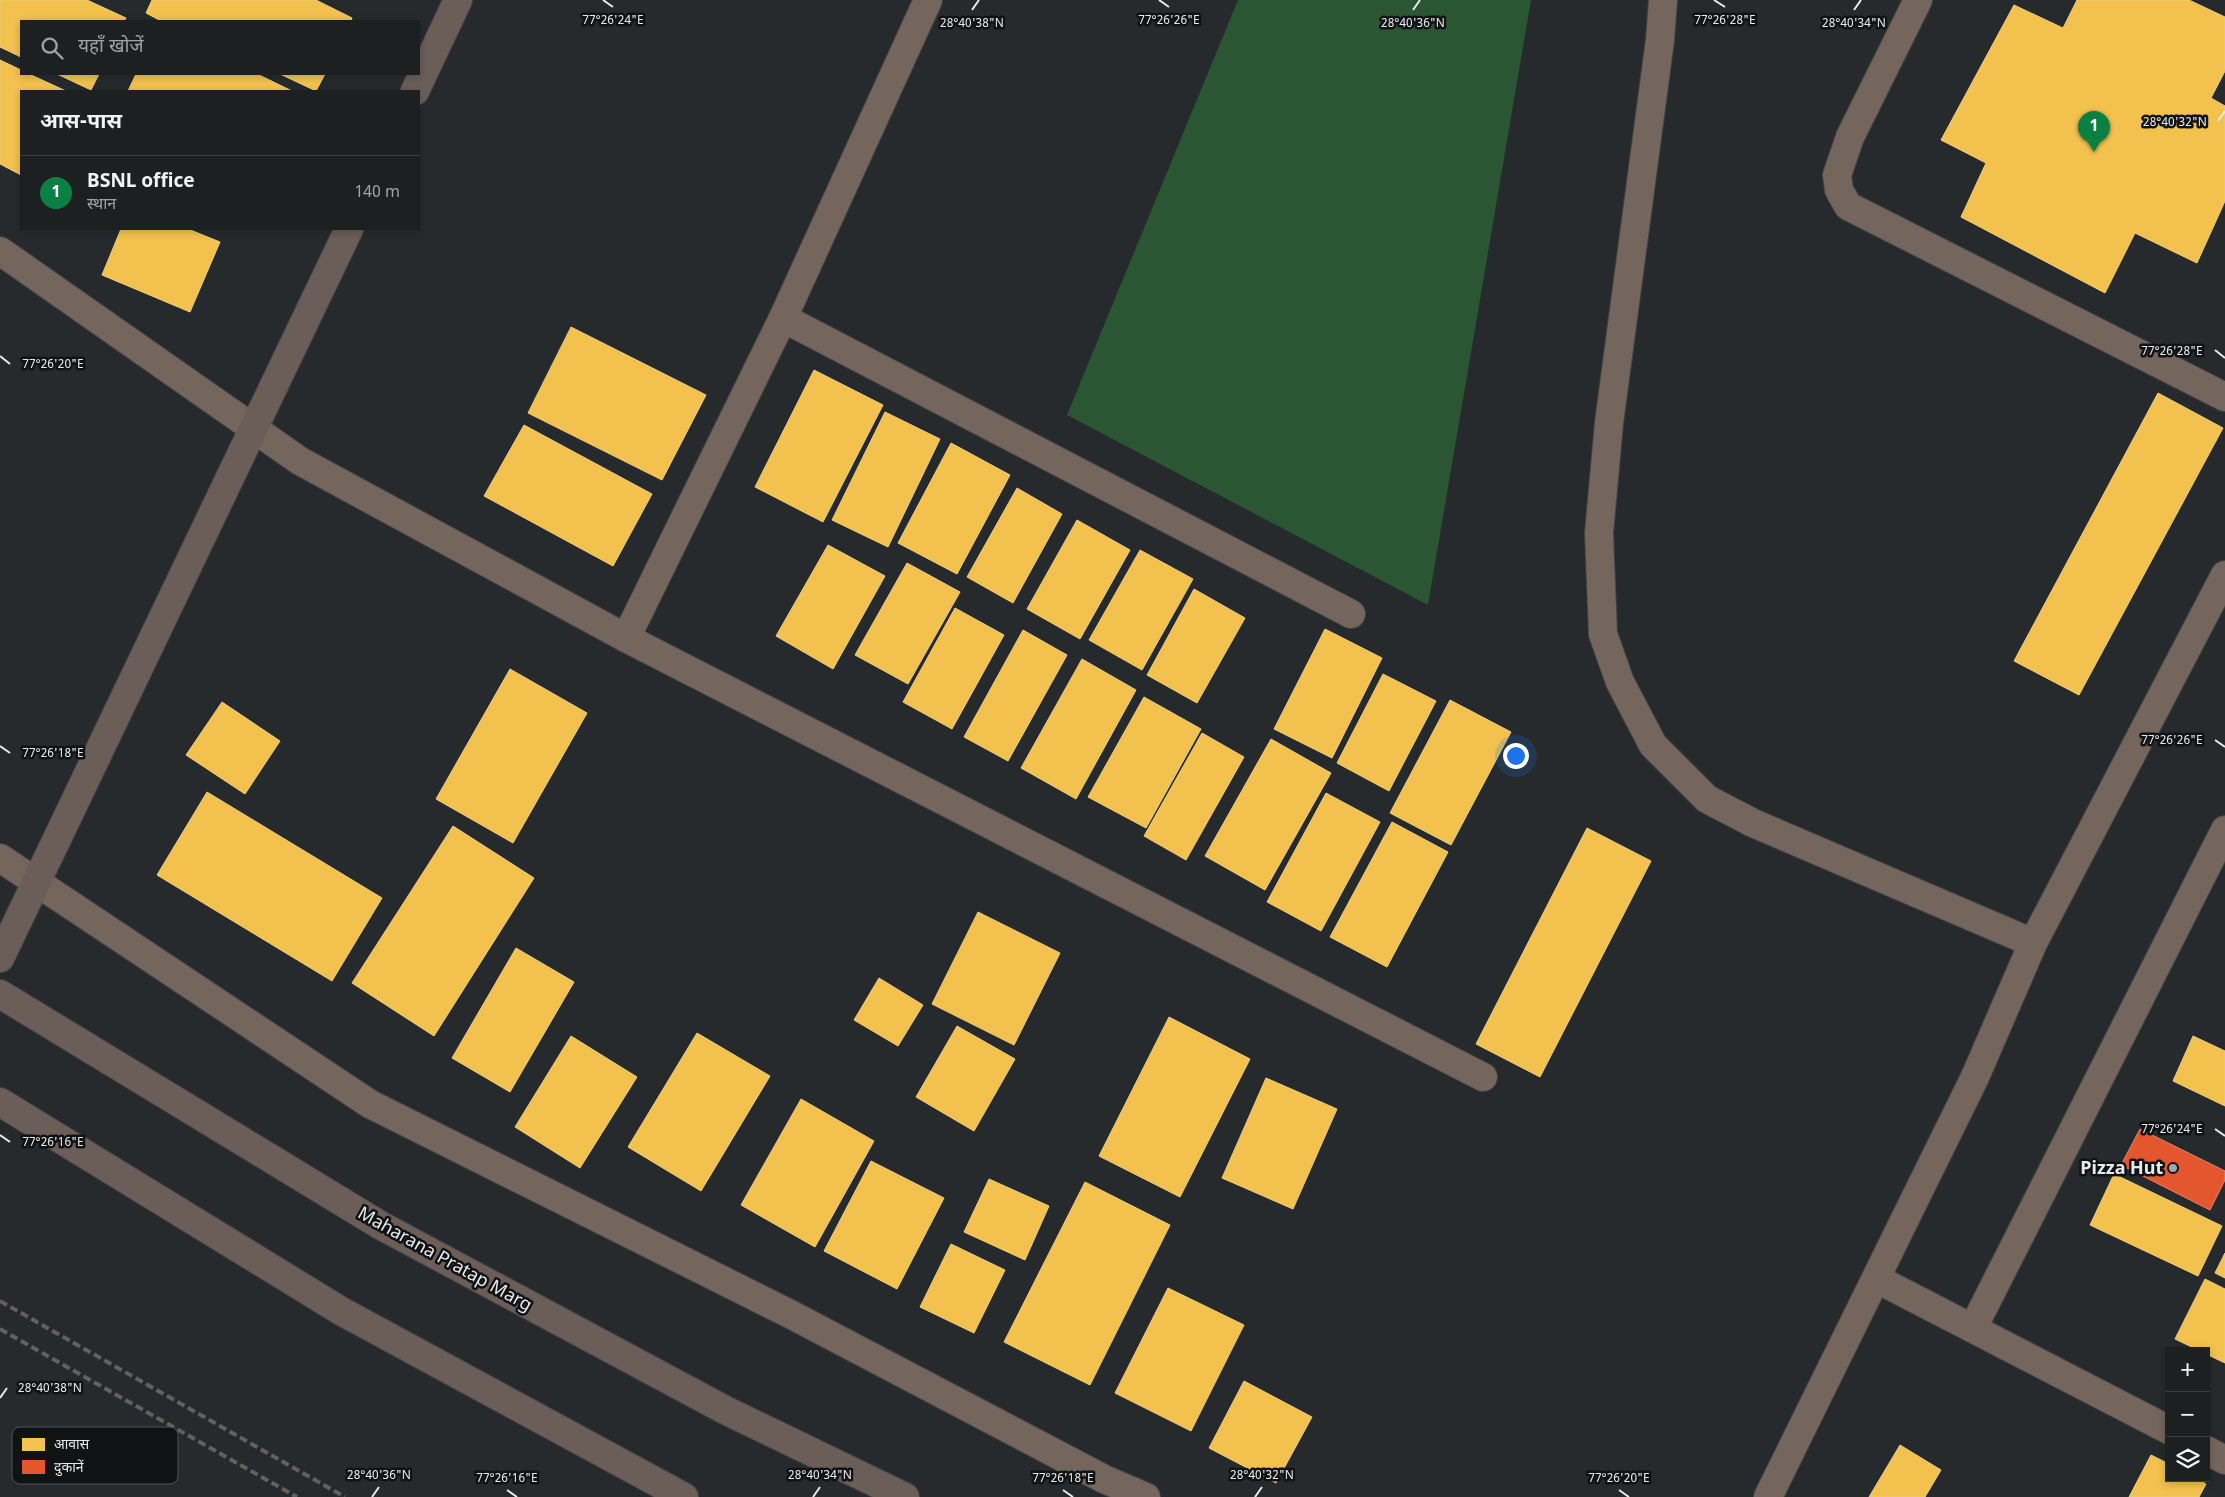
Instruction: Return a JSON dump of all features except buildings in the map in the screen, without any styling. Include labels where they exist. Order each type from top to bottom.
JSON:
[{"type":"main road","points":[[415,90],[458,0]]},
{"type":"main road","points":[[0,958],[349,230]]},
{"type":"main road","name":"Maharana Pratap Marg","points":[[0,994],[380,1225],[725,1410],[905,1497]]},
{"type":"main road","points":[[0,1102],[341,1311],[684,1497]]},
{"type":"street","points":[[626,638],[784,318],[928,0]]},
{"type":"street","points":[[1663,0],[1660,40],[1609,422],[1598,533],[1602,634],[1620,682],[1653,745],[1706,799],[1753,824],[2033,943]]},
{"type":"street","points":[[1918,0],[1850,137],[1836,175],[1839,190],[1848,206],[2225,397]]},
{"type":"street","points":[[0,251],[300,461],[626,638],[1483,1077]]},
{"type":"street","points":[[784,318],[1351,614]]},
{"type":"street","points":[[1768,1497],[1975,1077],[2033,943],[2225,575]]},
{"type":"street","points":[[1973,1328],[2225,830]]},
{"type":"street","points":[[0,858],[370,1104],[790,1314],[1104,1479],[1146,1497]]},
{"type":"street","points":[[1877,1279],[2165,1428]]},
{"type":"street","points":[[2210,1452],[2225,1460]]},
{"type":"green space","points":[[1238,0],[1531,0],[1428,605],[1067,415]]},
{"type":"railway","points":[[0,1301],[345,1497]]},
{"type":"railway","points":[[0,1329],[173,1427]]},
{"type":"railway","points":[[178,1430],[297,1497]]},
{"type":"place","name":"BSNL office","points":[[2094,152]]},
{"type":"place","name":"Pizza Hut","points":[[2173,1168]]}]
